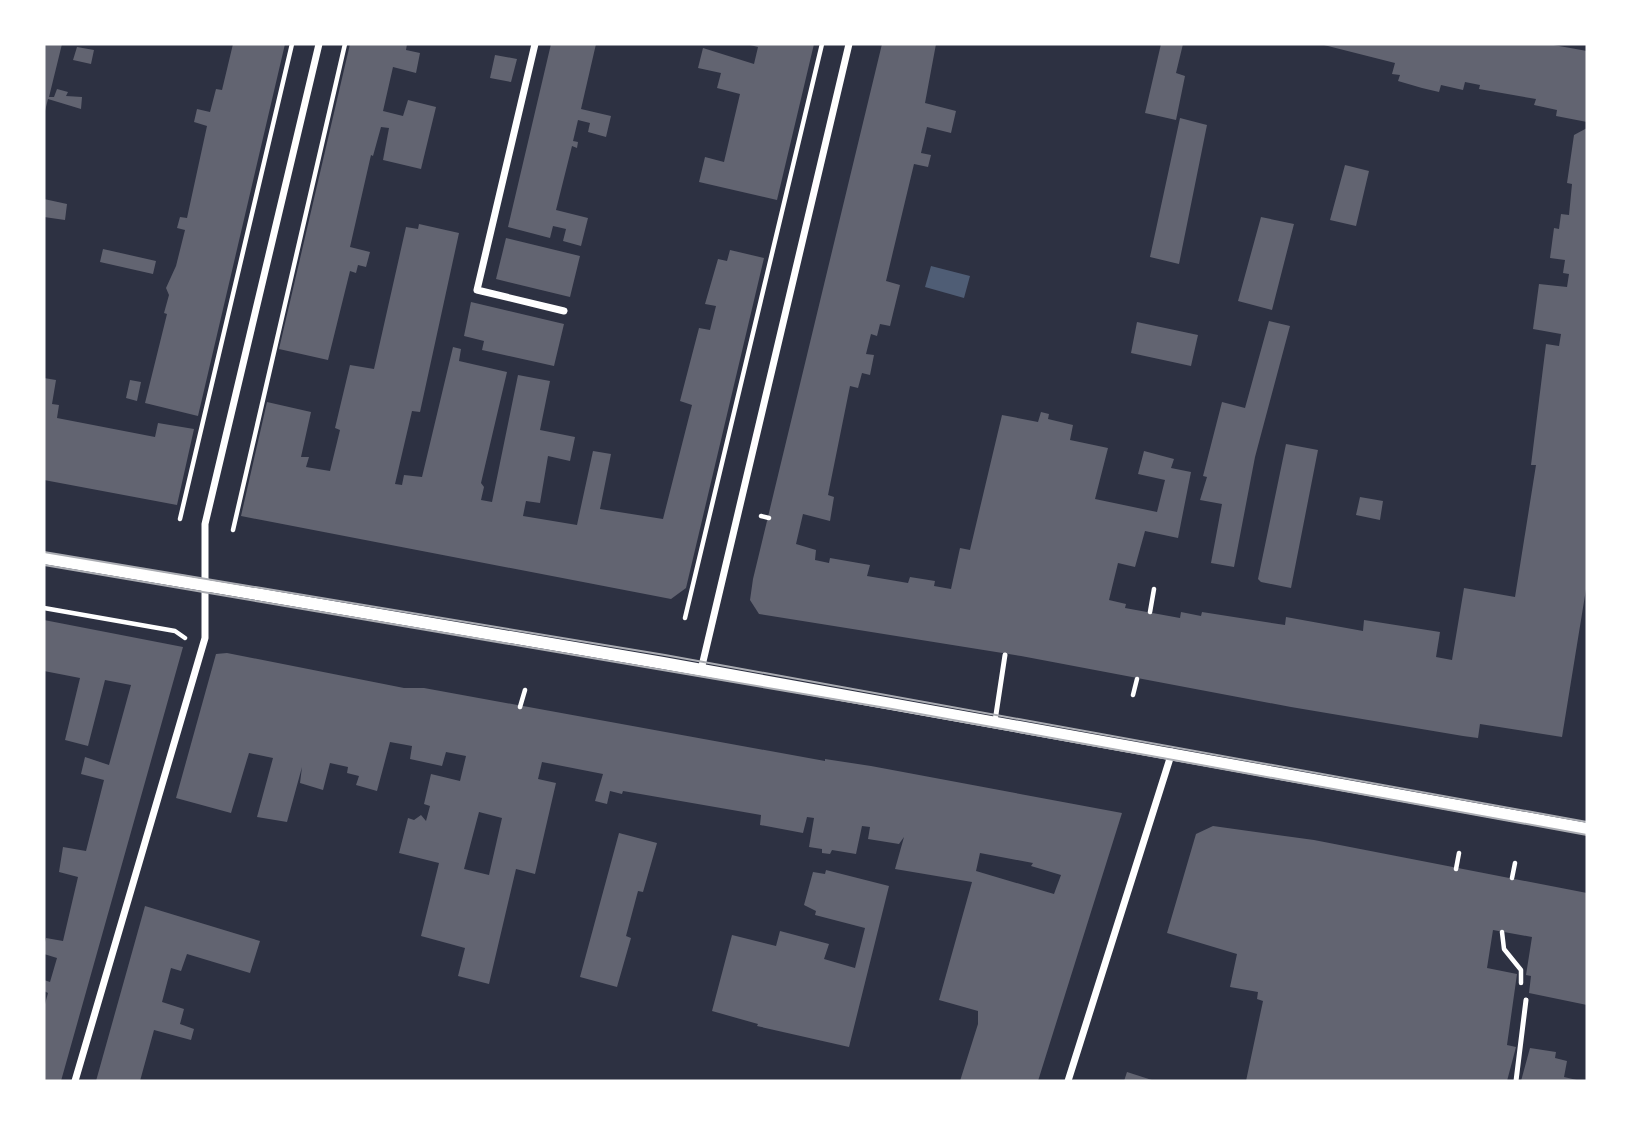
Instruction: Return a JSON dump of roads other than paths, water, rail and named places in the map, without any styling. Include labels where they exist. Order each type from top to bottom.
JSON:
[{"type":"street","points":[[75,1081],[203,642],[205,524],[319,44]]},
{"type":"street","points":[[535,44],[477,290],[564,311]]},
{"type":"street","points":[[701,670],[849,44]]},
{"type":"street","points":[[44,558],[1172,752],[1587,830]]},
{"type":"street","points":[[1069,1081],[1172,752]]},
{"type":"lane","points":[[995,721],[1005,655]]},
{"type":"lane","points":[[1516,1081],[1526,1000]]},
{"type":"water","points":[[931,266],[970,276],[964,298],[925,287]]},
{"type":"tram line","points":[[44,552],[665,655],[1587,822]]},
{"type":"tram line","points":[[44,565],[892,709],[1587,835]]}]
